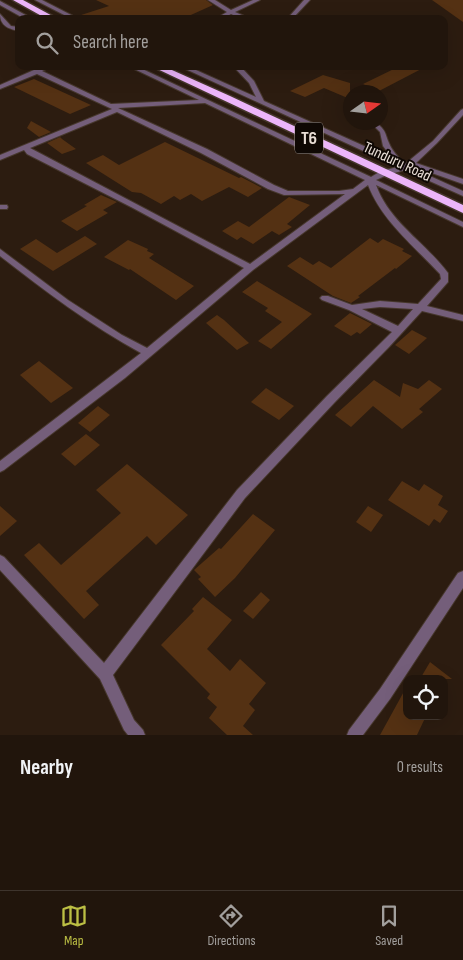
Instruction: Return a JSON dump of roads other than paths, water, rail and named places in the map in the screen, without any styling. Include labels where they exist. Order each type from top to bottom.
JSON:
[{"type":"highway","points":[[17,0],[46,15]]},
{"type":"highway","name":"Tunduru Road","points":[[164,70],[463,209]]},
{"type":"street","points":[[38,0],[69,15]]},
{"type":"street","points":[[224,15],[257,0]]},
{"type":"street","points":[[293,15],[307,0]]},
{"type":"street","points":[[209,1],[235,15]]},
{"type":"street","points":[[0,3],[7,6],[17,15]]},
{"type":"street","points":[[0,12],[7,6]]},
{"type":"street","points":[[38,11],[51,6]]},
{"type":"street","points":[[0,16],[9,27],[15,28]]},
{"type":"street","points":[[4,22],[15,20]]},
{"type":"street","points":[[140,70],[463,225]]},
{"type":"street","points":[[191,70],[407,166],[463,194]]},
{"type":"street","points":[[241,70],[257,88],[261,102]]},
{"type":"street","points":[[0,87],[36,71],[204,150],[271,187],[287,193],[331,193],[356,190]]},
{"type":"street","points":[[0,158],[113,108],[205,102]]},
{"type":"street","points":[[0,468],[121,375],[146,352],[250,268],[370,180],[384,173],[407,166],[435,142],[463,111]]},
{"type":"street","points":[[381,130],[383,132],[382,138],[388,148],[407,166],[463,182]]},
{"type":"street","points":[[25,147],[30,152],[136,206],[250,268]]},
{"type":"street","points":[[105,674],[241,494],[399,331],[445,280],[444,273],[384,210],[374,193],[370,180]]},
{"type":"street","points":[[0,252],[65,302],[146,352]]},
{"type":"street","points":[[325,298],[352,308],[399,331]]},
{"type":"street","points":[[352,308],[385,303],[420,308],[463,318]]},
{"type":"street","points":[[0,560],[105,674],[129,725],[138,735]]},
{"type":"street","points":[[354,735],[463,577]]}]
